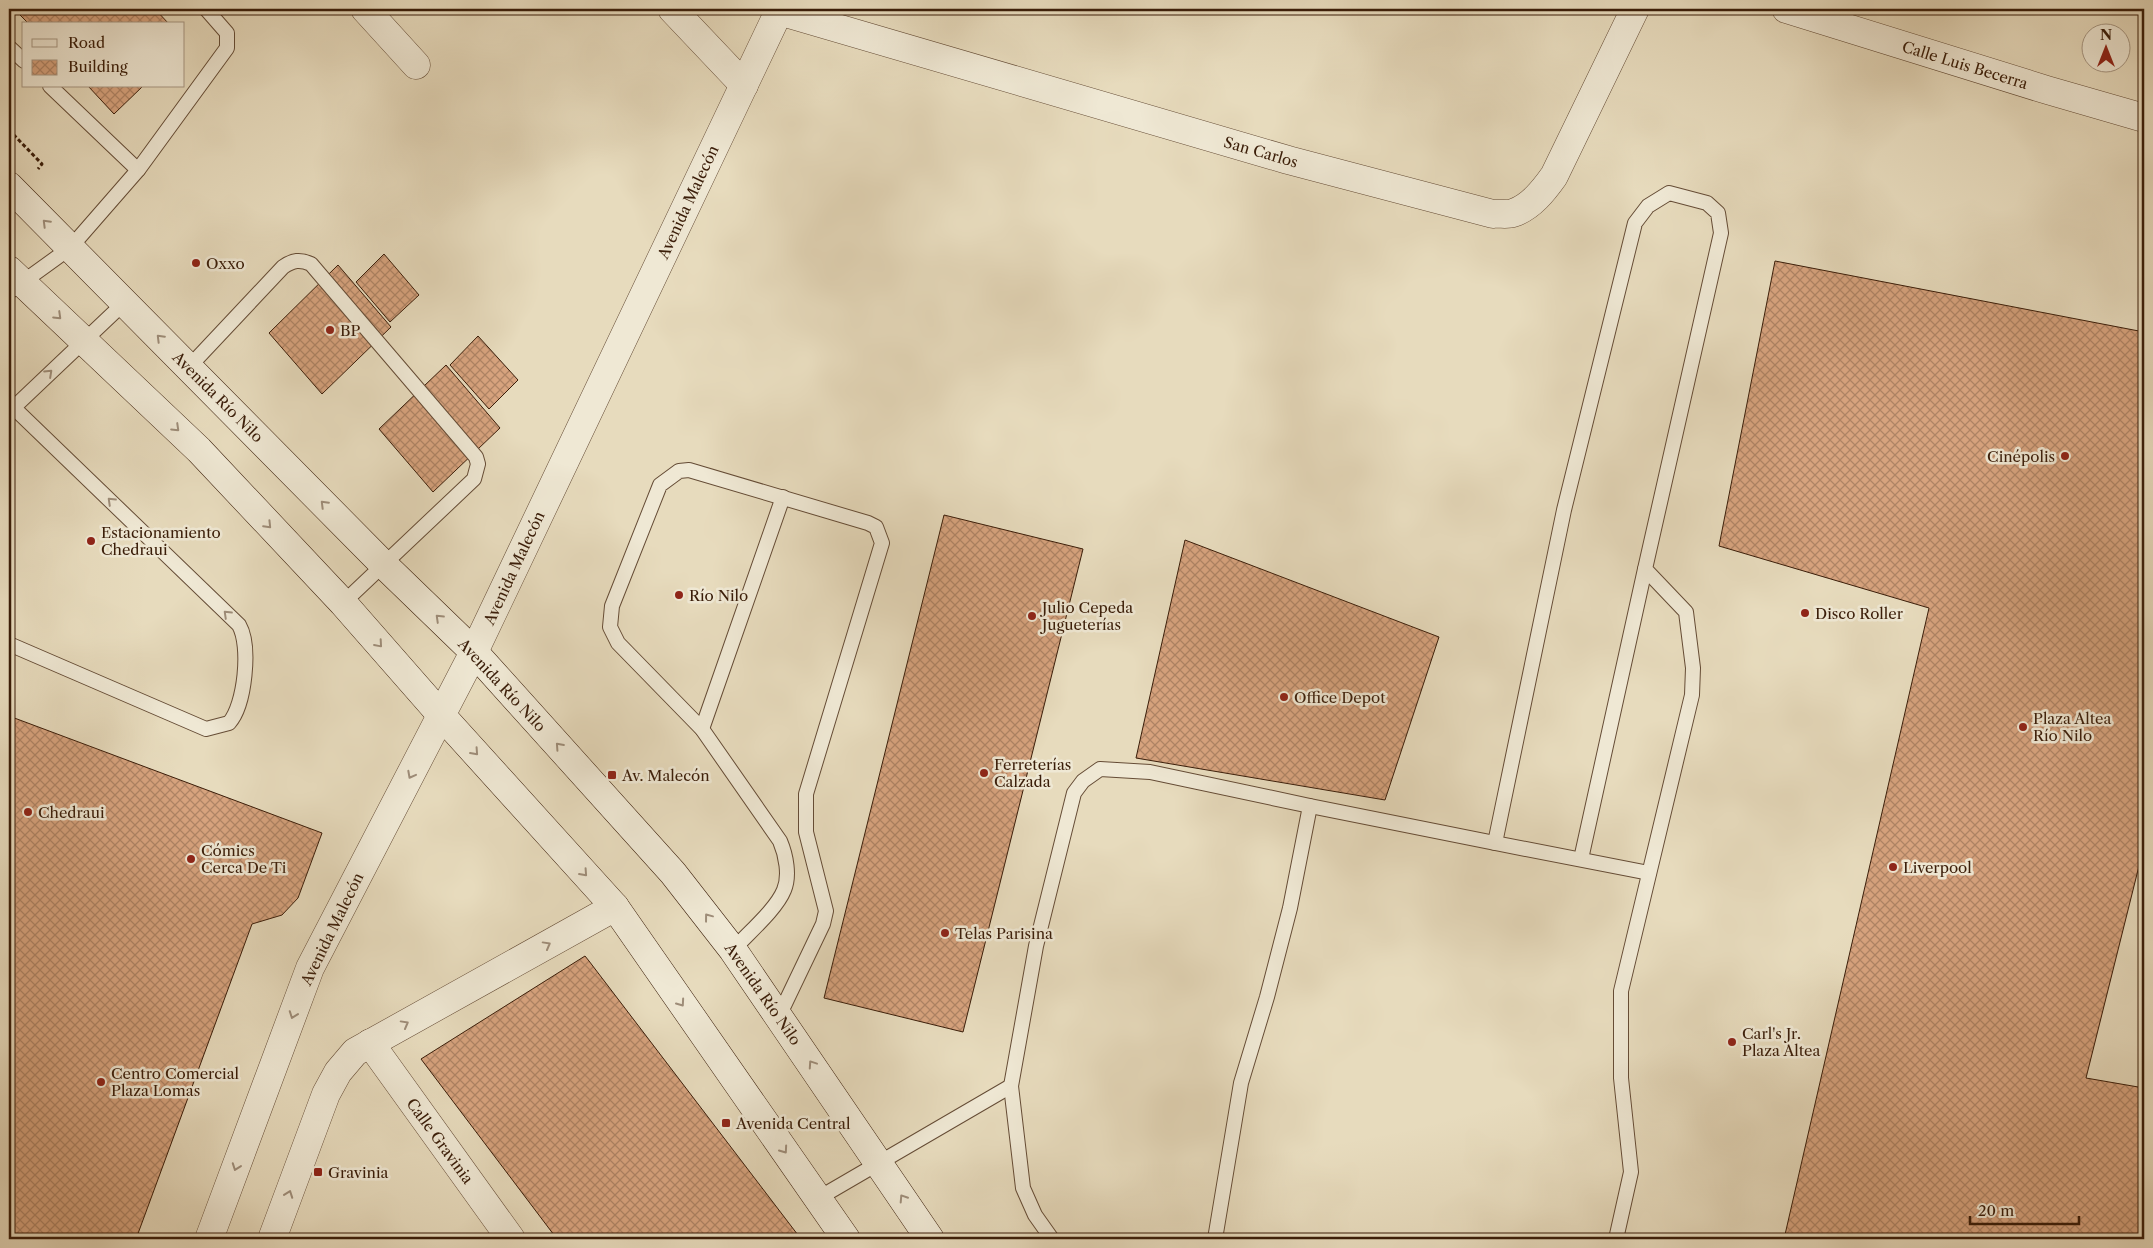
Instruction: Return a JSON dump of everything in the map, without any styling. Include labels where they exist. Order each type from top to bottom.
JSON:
[{"type":"street","points":[[365,9],[416,65]]},
{"type":"street","points":[[672,9],[744,86]]},
{"type":"street","name":"San Carlos","points":[[779,10],[1288,160],[1493,214],[1513,213],[1530,203],[1545,190],[1554,176],[1635,9]]},
{"type":"street","name":"Calle Luis Becerra","points":[[1786,9],[2144,118]]},
{"type":"street","name":"Avenida Malecón","points":[[210,1239],[310,968],[474,652],[779,10]]},
{"type":"street","name":"Avenida Río Nilo","points":[[9,186],[382,564],[474,652],[673,873],[733,950],[930,1239]]},
{"type":"street","points":[[13,281],[84,340],[199,450],[343,603],[442,716],[615,907],[846,1239]]},
{"type":"street","points":[[272,1239],[326,1094],[338,1072],[355,1052],[615,907]]},
{"type":"street","name":"Calle Gravinia","points":[[370,1043],[511,1239]]},
{"type":"lane","points":[[13,281],[70,248],[138,170],[227,48],[227,33],[206,9]]},
{"type":"lane","points":[[9,47],[22,59]]},
{"type":"lane","points":[[52,88],[138,170]]},
{"type":"lane","points":[[1495,843],[1564,510],[1635,223],[1648,206],[1669,193],[1706,203],[1718,213],[1721,233],[1581,859]]},
{"type":"lane","points":[[189,367],[283,267],[295,260],[303,260],[311,264],[476,457],[478,464],[474,479],[382,564],[343,603]]},
{"type":"lane","points":[[9,644],[206,729],[220,727],[232,719],[242,693],[246,656],[244,633],[239,626],[56,448],[11,410],[124,303]]},
{"type":"lane","points":[[733,950],[776,902],[784,890],[786,861],[780,841],[702,729],[618,643],[610,627],[612,606],[660,485],[678,471],[689,470],[868,523],[876,528],[882,542],[806,794],[806,832],[826,910],[824,924],[779,1016]]},
{"type":"lane","points":[[702,729],[783,497]]},
{"type":"lane","points":[[1616,1239],[1631,1172],[1621,1078],[1621,990],[1692,695],[1694,668],[1686,612],[1645,569]]},
{"type":"lane","points":[[1052,1239],[1035,1215],[1023,1188],[1011,1086],[1036,946],[1074,793],[1083,781],[1100,769],[1150,772],[1310,806],[1649,873]]},
{"type":"lane","points":[[1215,1239],[1241,1082],[1267,997],[1290,908],[1310,806]]},
{"type":"lane","points":[[817,1199],[1011,1086]]},
{"type":"path","points":[[9,130],[42,164]]},
{"type":"building","points":[[14,9],[155,9],[167,22],[27,22]]},
{"type":"building","points":[[90,88],[141,88],[114,114]]},
{"type":"building","name":"BP","points":[[384,254],[419,295],[390,322],[356,282]]},
{"type":"building","name":"Plaza Altea Río Nilo","points":[[1775,261],[2144,332],[2144,846],[2086,1078],[2144,1088],[2144,1239],[1784,1239],[1929,608],[1719,546]]},
{"type":"building","name":"BP","points":[[338,265],[391,327],[322,394],[269,333]]},
{"type":"building","points":[[478,336],[518,380],[489,409],[450,365]]},
{"type":"building","points":[[446,365],[500,428],[433,492],[379,429]]},
{"type":"building","points":[[944,515],[1083,549],[963,1032],[824,998]]},
{"type":"building","name":"Office Depot","points":[[1185,540],[1439,637],[1385,800],[1136,758]]},
{"type":"building","name":"Centro Comercial Plaza Lomas","points":[[9,716],[322,833],[298,898],[282,915],[252,924],[136,1239],[9,1239]]},
{"type":"building","points":[[585,956],[801,1239],[557,1239],[421,1059]]},
{"type":"place","name":"Oxxo","points":[[196,263]]},
{"type":"place","name":"BP","points":[[330,330]]},
{"type":"place","name":"Cinépolis","points":[[2065,456]]},
{"type":"place","name":"Estacionamiento Chedraui","points":[[91,541]]},
{"type":"place","name":"Río Nilo","points":[[679,595]]},
{"type":"place","name":"Disco Roller","points":[[1805,613]]},
{"type":"place","name":"Julio Cepeda Jugueterías","points":[[1032,616]]},
{"type":"place","name":"Office Depot","points":[[1284,697]]},
{"type":"place","name":"Plaza Altea Río Nilo","points":[[2023,727]]},
{"type":"place","name":"Ferreterías Calzada","points":[[984,773]]},
{"type":"place","name":"Av. Malecón","points":[[612,775]]},
{"type":"place","name":"Chedraui","points":[[28,812]]},
{"type":"place","name":"Cómics Cerca De Ti","points":[[191,859]]},
{"type":"place","name":"Liverpool","points":[[1893,867]]},
{"type":"place","name":"Telas Parisina","points":[[945,933]]},
{"type":"place","name":"Carl's Jr. Plaza Altea","points":[[1732,1042]]},
{"type":"place","name":"Centro Comercial Plaza Lomas","points":[[101,1082]]},
{"type":"place","name":"Avenida Central","points":[[726,1123]]},
{"type":"place","name":"Gravinia","points":[[318,1172]]}]
